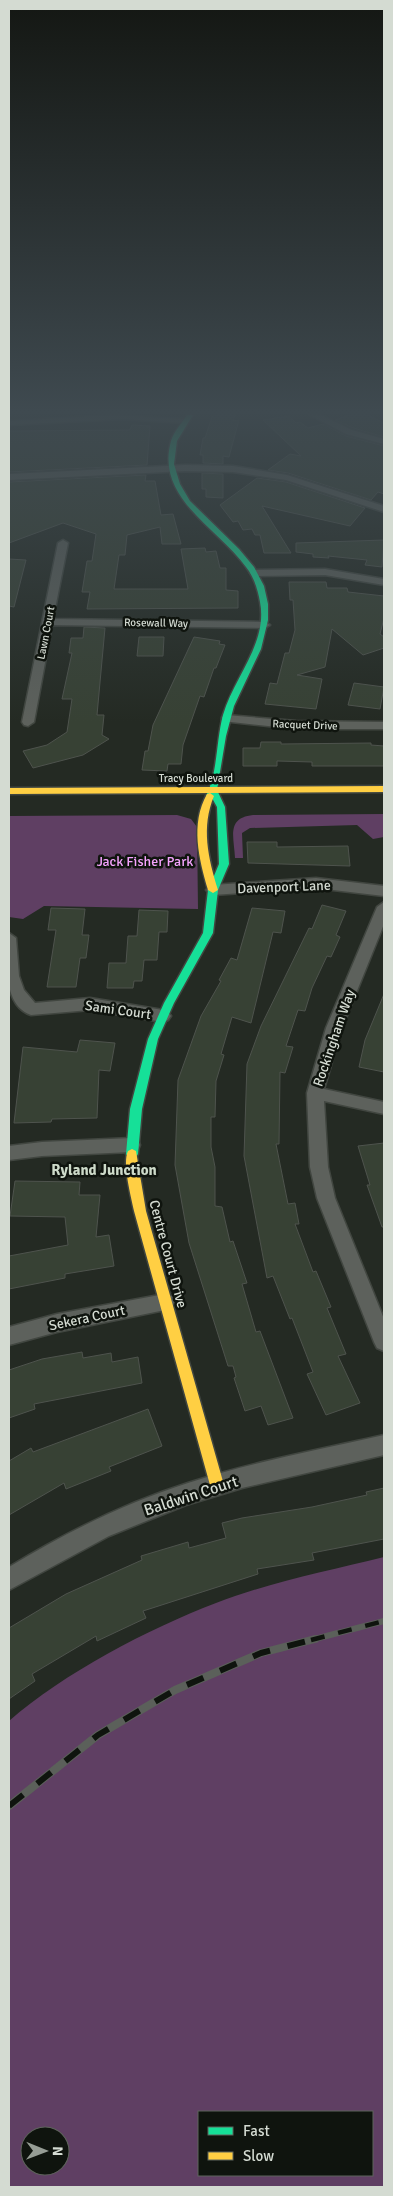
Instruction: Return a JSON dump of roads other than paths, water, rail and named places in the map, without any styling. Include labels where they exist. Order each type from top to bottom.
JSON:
[{"type":"street","name":"Centre Court Drive","points":[[202,517],[237,551],[255,573],[263,595],[266,614],[260,647],[234,698],[226,719],[214,790],[205,807],[204,865],[213,890]]},
{"type":"street","name":"Lawn Court","points":[[28,722],[63,543]]},
{"type":"street","points":[[255,573],[325,572],[384,582]]},
{"type":"street","name":"Rosewall Way","points":[[48,622],[265,625]]},
{"type":"street","name":"Racquet Drive","points":[[226,719],[296,725],[384,726]]},
{"type":"street","name":"Tracy Boulevard","points":[[9,791],[384,789]]},
{"type":"street","name":"Centre Court Drive","points":[[214,790],[226,807],[224,864],[213,890],[208,933],[163,1016],[153,1039],[136,1109],[132,1145],[134,1175],[140,1211],[217,1485]]},
{"type":"street","points":[[192,807],[226,807]]},
{"type":"street","name":"Davenport Lane","points":[[213,890],[316,883],[384,891]]},
{"type":"street","name":"Rockingham Way","points":[[384,907],[334,1028],[315,1093],[319,1167],[326,1198],[384,1342]]},
{"type":"street","name":"Sami Court","points":[[9,938],[12,983],[21,1000],[31,1009],[90,1004],[163,1016]]},
{"type":"street","points":[[315,1093],[384,1108]]},
{"type":"street","points":[[9,1153],[42,1149],[132,1145]]},
{"type":"street","name":"Sekera Court","points":[[9,1336],[57,1323],[165,1302]]},
{"type":"street","name":"Baldwin Court","points":[[9,1579],[62,1547],[160,1504],[217,1485],[384,1445]]},
{"type":"railway","points":[[311,1640],[384,1621]]},
{"type":"railway","points":[[9,1806],[98,1735],[175,1690],[261,1653],[315,1639]]},
{"type":"district","name":"Ryland Junction","points":[[104,1170]]},
{"type":"park label","name":"Jack Fisher Park","points":[[145,861]]}]
